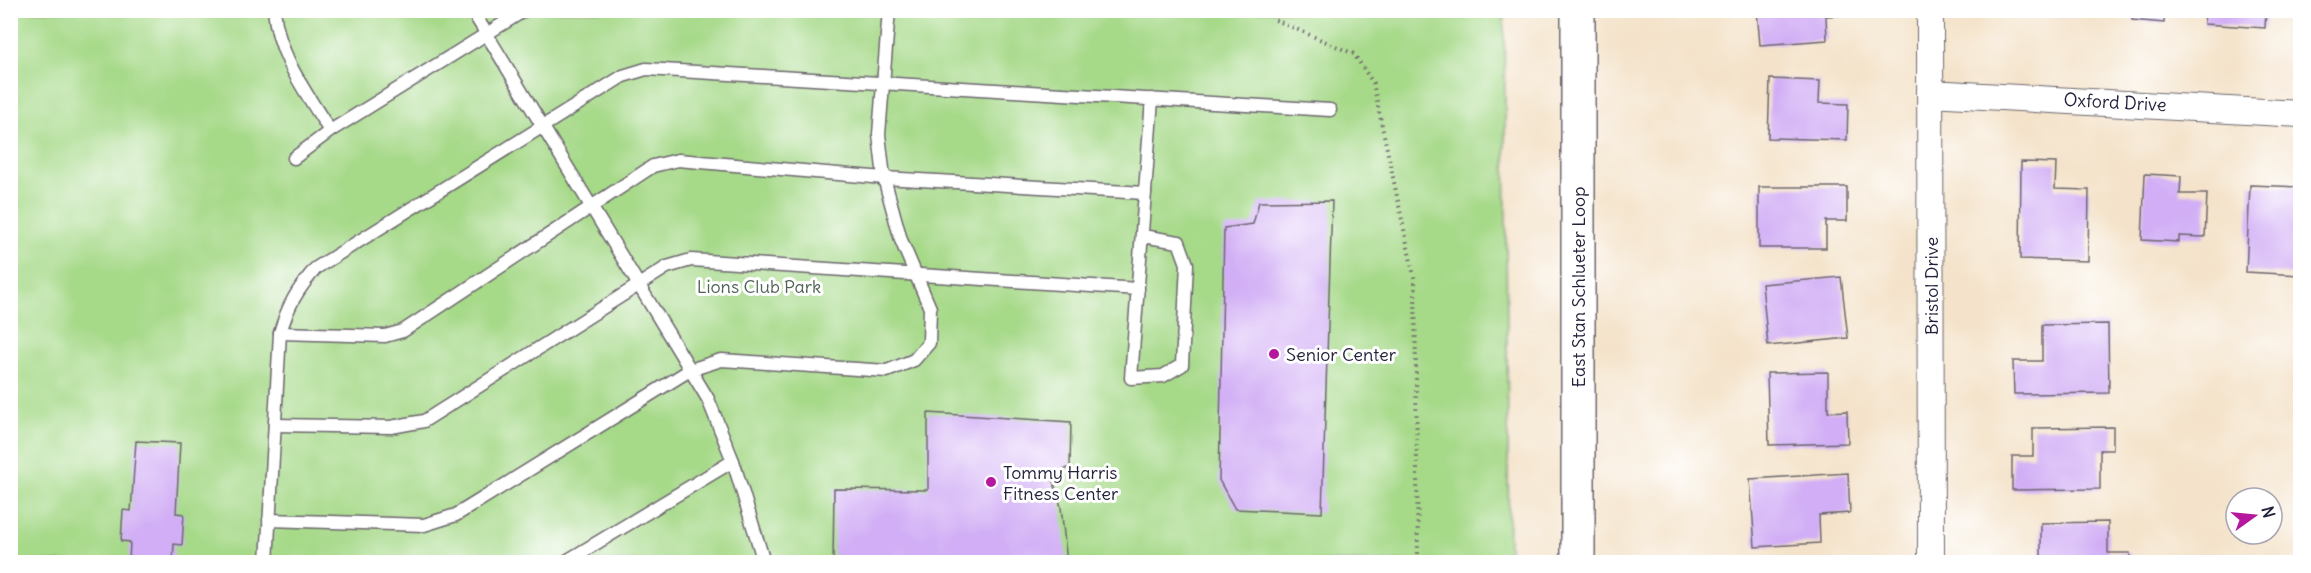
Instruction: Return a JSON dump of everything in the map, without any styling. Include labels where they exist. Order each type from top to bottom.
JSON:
[{"type":"main road","name":"East Stan Schlueter Loop","points":[[1578,10],[1578,562]]},
{"type":"street","name":"Bristol Drive","points":[[1930,10],[1931,562]]},
{"type":"street","name":"Oxford Drive","points":[[1930,93],[2301,114]]},
{"type":"lane","points":[[274,10],[275,20],[291,69],[330,131]]},
{"type":"lane","points":[[472,10],[485,35],[708,399],[733,461],[764,562]]},
{"type":"lane","points":[[294,158],[330,131],[525,10]]},
{"type":"lane","points":[[269,520],[424,525],[456,515],[690,370],[721,360],[887,371],[914,360],[929,344],[930,308],[901,240],[884,178],[879,134],[889,10]]},
{"type":"lane","points":[[267,562],[280,333],[287,308],[300,286],[316,268],[623,76],[646,69],[1330,110]]},
{"type":"lane","points":[[1142,236],[1179,242],[1187,264],[1182,364],[1163,376],[1131,378],[1152,99]]},
{"type":"lane","points":[[280,333],[385,336],[403,331],[653,166],[678,160],[884,178],[1145,193]]},
{"type":"lane","points":[[275,425],[391,427],[424,421],[667,267],[691,260],[1138,289]]},
{"type":"lane","points":[[565,562],[733,461]]},
{"type":"path","points":[[1270,10],[1273,20],[1354,54],[1373,83],[1415,281],[1418,562]]},
{"type":"green space","name":"Lions Club Park","points":[[10,11],[1504,11],[1509,562],[11,562]]},
{"type":"building","points":[[1757,10],[1847,10],[1848,15],[1826,16],[1827,40],[1760,45]]},
{"type":"building","points":[[2044,10],[2078,10],[2077,17],[2043,15]]},
{"type":"building","points":[[2133,10],[2165,10],[2164,23],[2132,20]]},
{"type":"building","points":[[2205,10],[2266,10],[2265,28],[2204,24]]},
{"type":"building","points":[[1770,79],[1820,81],[1819,103],[1848,104],[1847,140],[1768,138]]},
{"type":"building","points":[[2021,162],[2056,163],[2055,189],[2089,190],[2088,261],[2020,259]]},
{"type":"building","points":[[2145,174],[2181,176],[2180,194],[2207,194],[2205,237],[2179,236],[2179,242],[2142,240]]},
{"type":"building","points":[[2250,185],[2300,187],[2300,275],[2246,272]]},
{"type":"building","points":[[1759,187],[1847,187],[1847,221],[1826,221],[1826,248],[1759,248]]},
{"type":"building","name":"Senior Center","points":[[1332,201],[1322,513],[1235,509],[1219,480],[1224,228],[1253,224],[1259,202]]},
{"type":"building","points":[[1841,277],[1848,338],[1768,346],[1762,284]]},
{"type":"building","points":[[2108,324],[2109,393],[2014,394],[2013,361],[2042,361],[2042,325]]},
{"type":"building","points":[[1828,372],[1828,412],[1847,411],[1848,443],[1769,445],[1767,373]]},
{"type":"building","name":"Tommy Harris Fitness Center","points":[[928,413],[1071,422],[1070,467],[1052,476],[1061,507],[1067,562],[833,562],[834,489],[928,490]]},
{"type":"building","points":[[2113,427],[2113,450],[2100,450],[2100,489],[2012,490],[2012,456],[2033,456],[2033,428]]},
{"type":"building","points":[[136,441],[180,443],[176,513],[184,514],[182,545],[174,544],[173,562],[129,562],[130,542],[121,541],[123,510],[131,511]]},
{"type":"building","points":[[1848,473],[1850,513],[1819,515],[1820,543],[1755,547],[1750,479]]},
{"type":"building","points":[[2108,522],[2108,553],[2130,553],[2130,562],[2012,562],[2012,558],[2041,558],[2041,523]]},
{"type":"place","name":"Senior Center","points":[[1274,354]]},
{"type":"place","name":"Tommy Harris Fitness Center","points":[[991,482]]}]
